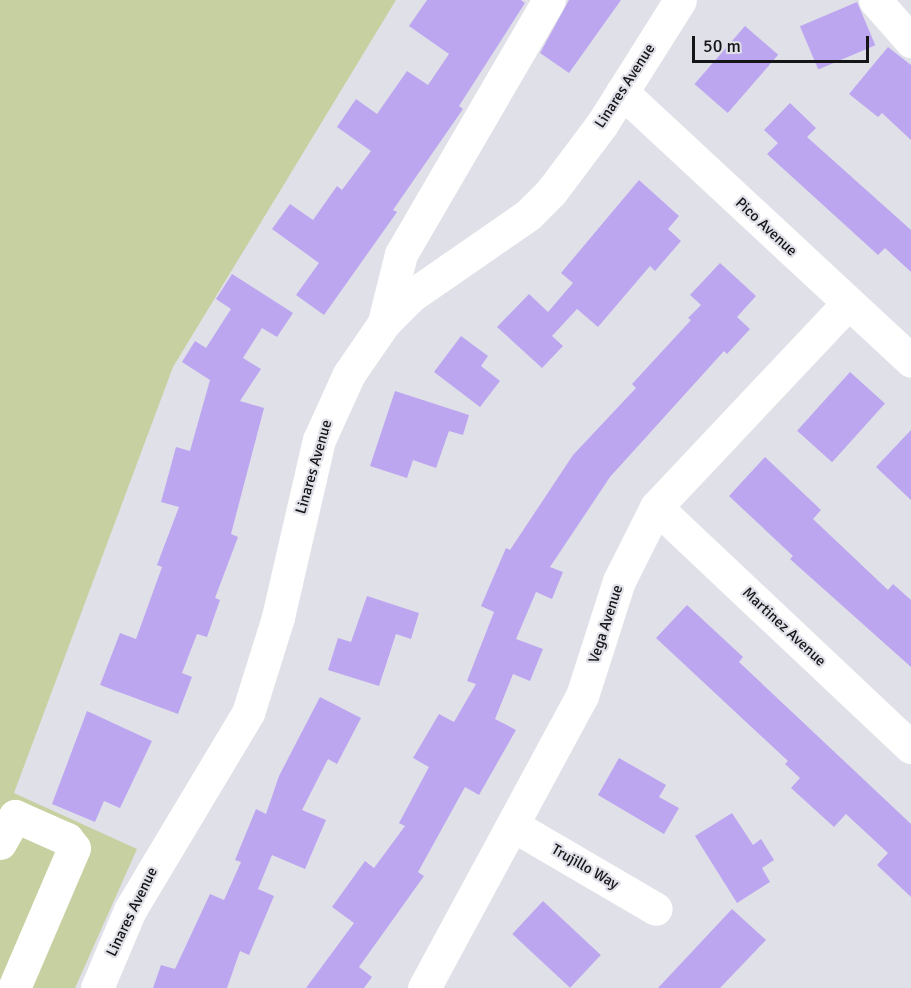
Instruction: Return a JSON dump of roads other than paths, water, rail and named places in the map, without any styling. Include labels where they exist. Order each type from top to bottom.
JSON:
[{"type":"street","points":[[384,323],[401,254],[549,0]]},
{"type":"street","name":"Linares Avenue","points":[[97,988],[130,910],[248,713],[278,617],[319,440],[349,374],[384,323],[442,272],[528,215],[570,171],[680,0]]},
{"type":"street","points":[[875,0],[911,41]]},
{"type":"street","name":"Pico Avenue","points":[[622,92],[911,361]]},
{"type":"street","name":"Vega Avenue","points":[[424,988],[514,826],[582,696],[619,581],[656,507],[848,303]]},
{"type":"street","name":"Martinez Avenue","points":[[656,507],[911,747]]},
{"type":"street","points":[[0,843],[15,816],[67,839],[74,848],[12,973]]},
{"type":"street","name":"Trujillo Way","points":[[514,826],[656,909]]}]
